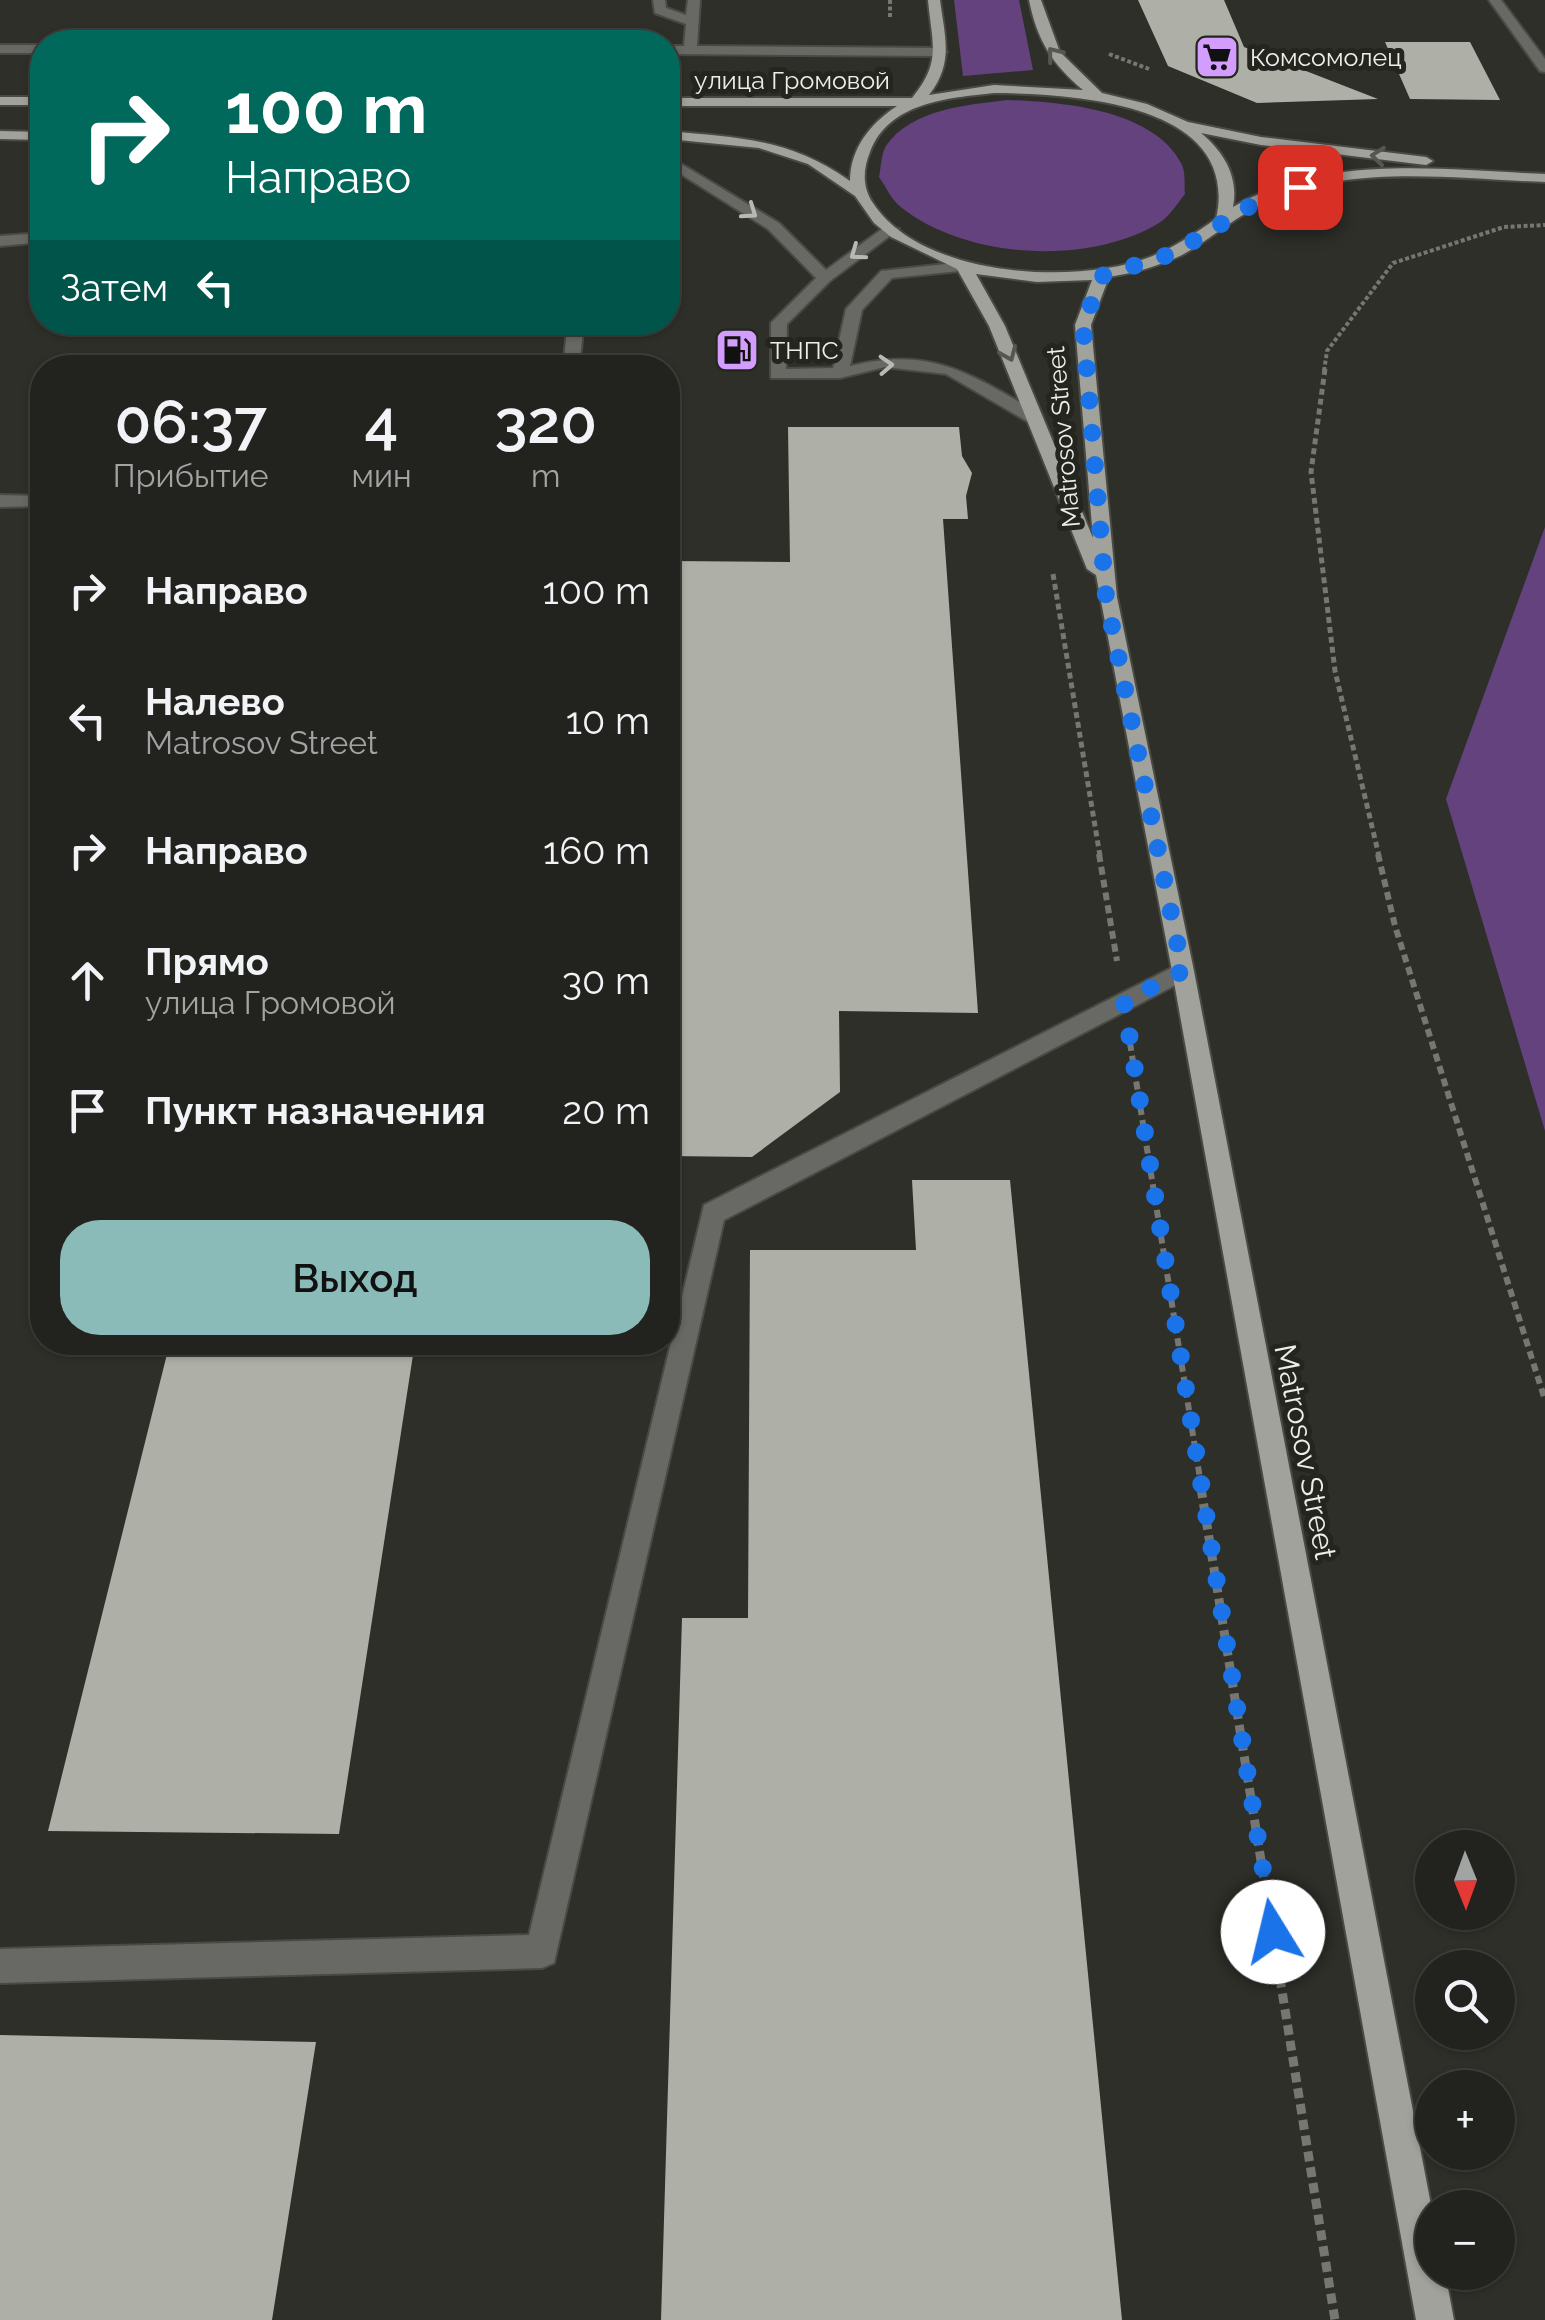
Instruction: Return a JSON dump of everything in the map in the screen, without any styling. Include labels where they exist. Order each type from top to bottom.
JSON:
[{"type":"main road","points":[[857,192],[858,158],[876,128],[916,102],[937,76],[940,52],[934,0]]},
{"type":"main road","points":[[1035,0],[1042,38],[1060,63],[1096,94]]},
{"type":"main road","points":[[916,102],[960,92],[1028,89],[1096,94],[1188,126],[1261,141],[1545,175]]},
{"type":"main road","points":[[0,102],[30,102]]},
{"type":"main road","name":"улица Громовой","points":[[680,102],[916,102]]},
{"type":"main road","points":[[1188,126],[1218,156],[1228,184],[1223,220]]},
{"type":"main road","points":[[0,136],[30,136]]},
{"type":"main road","name":"улица Громовой","points":[[680,136],[760,144],[813,161],[857,192],[873,215],[913,247],[964,267],[1029,276],[1102,276],[1174,253],[1223,220]]},
{"type":"main road","points":[[1223,220],[1268,195],[1330,179],[1545,175]]},
{"type":"main road","name":"Matrosov Street","points":[[964,267],[997,326],[1106,597]]},
{"type":"main road","name":"Matrosov Street","points":[[1102,276],[1083,325],[1106,597],[1183,971],[1434,2320]]},
{"type":"lane","points":[[660,0],[660,10],[692,22]]},
{"type":"lane","points":[[690,50],[694,0]]},
{"type":"lane","points":[[1495,0],[1545,68]]},
{"type":"lane","points":[[0,49],[30,49]]},
{"type":"lane","points":[[680,50],[940,52]]},
{"type":"lane","points":[[680,167],[750,211],[810,256],[824,278]]},
{"type":"lane","points":[[891,229],[824,278],[779,322],[777,374],[840,373],[885,362],[950,370],[1036,420]]},
{"type":"lane","points":[[0,242],[30,239]]},
{"type":"lane","points":[[840,373],[854,308],[887,274],[964,267]]},
{"type":"lane","points":[[0,500],[30,501]]},
{"type":"lane","points":[[0,1966],[542,1951],[713,1213],[1183,971]]},
{"type":"path","points":[[1545,225],[1504,227],[1393,264],[1327,352],[1311,472],[1335,671],[1395,926],[1545,1400]]},
{"type":"path","points":[[1051,559],[1335,2320]]},
{"type":"shaded area","points":[[954,0],[1019,0],[1033,70],[963,76]]},
{"type":"shaded area","points":[[1007,100],[1103,112],[1149,131],[1181,163],[1185,194],[1163,220],[1130,237],[1064,251],[1028,251],[960,238],[929,225],[895,202],[879,177],[884,149],[897,134],[941,111]]},
{"type":"shaded area","points":[[1545,527],[1545,1131],[1446,799]]},
{"type":"building","name":"Комсомолец","points":[[1138,0],[1224,0],[1244,47],[1378,99],[1257,103],[1168,66]]},
{"type":"building","points":[[1385,42],[1470,42],[1500,100],[1410,99]]},
{"type":"building","points":[[788,427],[959,427],[962,456],[972,473],[966,496],[968,519],[943,519],[978,1013],[839,1011],[840,1092],[752,1157],[680,1156],[680,561],[790,562]]},
{"type":"building","points":[[912,1180],[1010,1180],[1122,2320],[661,2320],[682,1618],[748,1618],[750,1250],[916,1250]]},
{"type":"building","points":[[167,1355],[413,1355],[339,1834],[48,1831]]},
{"type":"building","points":[[0,2035],[316,2042],[272,2320],[0,2320]]},
{"type":"place","name":"Комсомолец","points":[[1217,57]]},
{"type":"place","name":"ТНПС","points":[[737,350]]},
{"type":"route","points":[[1273,1932],[1124,1002],[1183,971],[1106,597],[1083,325],[1102,276],[1174,253],[1268,195],[1300,187]]}]
